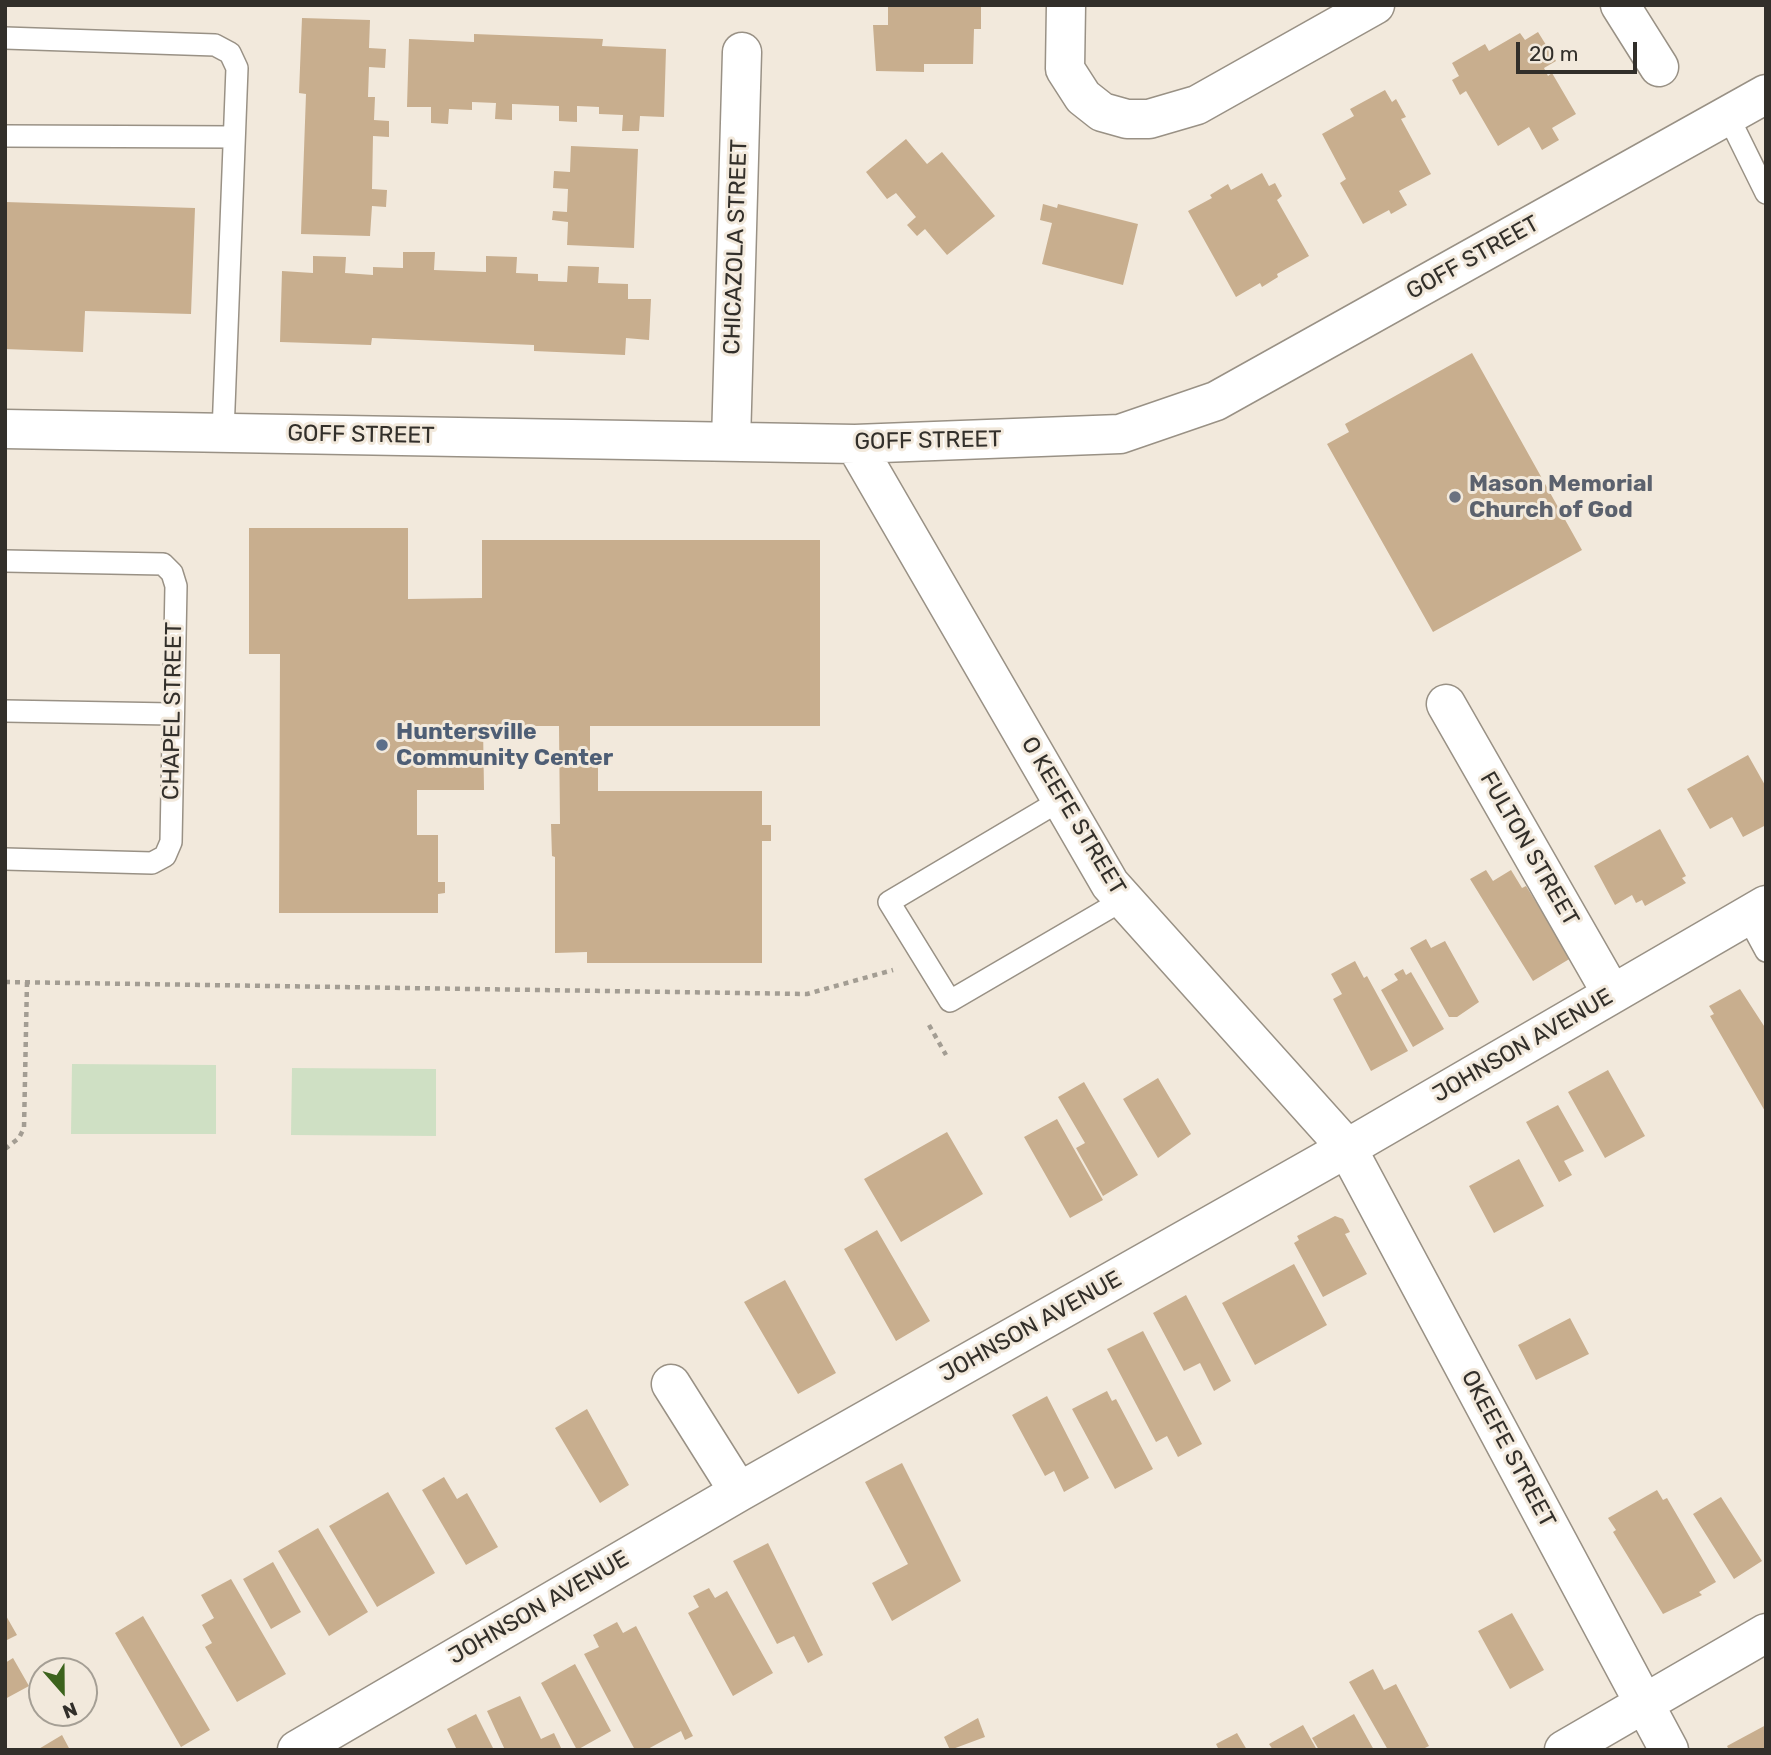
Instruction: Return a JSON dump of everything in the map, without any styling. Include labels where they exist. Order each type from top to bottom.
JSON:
[{"type":"street","points":[[1066,5],[1065,69],[1083,97],[1102,112],[1127,119],[1149,119],[1197,105],[1375,5]]},
{"type":"street","points":[[1620,5],[1659,67]]},
{"type":"street","name":"CHICAZOLA STREET","points":[[731,442],[741,52]]},
{"type":"street","name":"GOFF STREET","points":[[5,429],[855,444],[1120,434],[1216,401],[1766,94]]},
{"type":"street","name":"O KEEFE STREET","points":[[855,444],[1110,884],[1347,1148]]},
{"type":"street","name":"FULTON STREET","points":[[1446,704],[1612,994]]},
{"type":"street","name":"JOHNSON AVENUE","points":[[297,1750],[739,1492],[1347,1148],[1756,911]]},
{"type":"street","name":"OKEEFE STREET","points":[[1347,1148],[1669,1750]]},
{"type":"street","points":[[671,1384],[739,1492]]},
{"type":"street","points":[[1564,1750],[1766,1633]]},
{"type":"lane","points":[[5,38],[215,44],[230,53],[237,68],[223,433]]},
{"type":"lane","points":[[1727,116],[1766,192]]},
{"type":"lane","points":[[5,136],[234,137]]},
{"type":"lane","name":"CHAPEL STREET","points":[[5,561],[163,564],[172,573],[176,586],[171,714],[171,842],[165,856],[152,863],[5,859]]},
{"type":"lane","points":[[5,711],[171,714]]},
{"type":"lane","points":[[1062,800],[889,902],[950,1001],[1123,900]]},
{"type":"lane","points":[[1756,911],[1766,951]]},
{"type":"path","points":[[5,982],[807,994],[897,969]]},
{"type":"path","points":[[5,1149],[19,1138],[24,1128],[27,982]]},
{"type":"path","points":[[928,1023],[946,1055]]},
{"type":"green space","points":[[72,1064],[216,1065],[216,1134],[71,1134]]},
{"type":"green space","points":[[292,1068],[436,1069],[436,1136],[291,1135]]},
{"type":"building","points":[[888,5],[981,5],[981,29],[974,29],[973,64],[924,64],[924,72],[876,71],[873,25],[888,25]]},
{"type":"building","points":[[302,18],[370,20],[369,48],[386,49],[385,68],[369,67],[368,97],[375,97],[374,120],[389,121],[389,137],[373,136],[372,189],[387,190],[386,207],[372,206],[370,236],[301,234],[306,94],[299,93]]},
{"type":"building","points":[[1538,32],[1556,61],[1544,68],[1548,76],[1552,73],[1576,114],[1552,128],[1559,140],[1542,150],[1529,127],[1498,146],[1466,91],[1460,95],[1452,80],[1459,76],[1452,63],[1485,44],[1489,51],[1520,33],[1525,40]]},
{"type":"building","points":[[474,34],[603,39],[602,46],[666,49],[664,117],[640,116],[639,131],[622,131],[623,115],[599,114],[599,107],[577,106],[577,122],[559,121],[559,106],[512,104],[512,120],[495,119],[496,103],[472,102],[472,110],[449,109],[448,124],[431,123],[431,107],[407,107],[409,39],[474,42]]},
{"type":"building","points":[[1385,90],[1392,102],[1396,99],[1406,117],[1401,119],[1431,174],[1399,191],[1407,205],[1391,214],[1389,210],[1363,224],[1340,183],[1346,179],[1322,134],[1354,116],[1350,109]]},
{"type":"building","points":[[906,139],[927,164],[942,152],[995,216],[947,255],[925,229],[917,236],[907,225],[916,217],[896,193],[887,199],[866,172]]},
{"type":"building","points":[[571,146],[638,149],[634,248],[567,245],[568,222],[552,220],[553,211],[567,212],[568,189],[553,188],[554,171],[570,172]]},
{"type":"building","points":[[1262,173],[1269,186],[1275,183],[1282,196],[1277,200],[1309,256],[1277,274],[1278,277],[1262,287],[1260,283],[1236,297],[1188,211],[1212,198],[1210,195],[1228,184],[1231,190]]},
{"type":"building","points":[[5,202],[195,208],[191,314],[85,311],[83,352],[5,349]]},
{"type":"building","points":[[1043,204],[1057,208],[1058,204],[1138,224],[1123,285],[1042,264],[1052,223],[1040,220]]},
{"type":"building","points":[[403,252],[435,252],[434,270],[486,272],[486,256],[517,257],[516,273],[538,274],[538,281],[567,282],[568,266],[599,267],[598,283],[628,284],[628,299],[651,299],[649,340],[626,338],[625,355],[534,351],[534,345],[372,338],[371,345],[280,342],[282,271],[313,273],[313,256],[346,257],[345,273],[373,275],[373,267],[403,268]]},
{"type":"building","name":"Mason Memorial Church of God","points":[[1472,353],[1582,550],[1433,632],[1327,444],[1349,432],[1345,424]]},
{"type":"building","name":"Huntersville Community Center","points":[[249,528],[408,528],[408,599],[482,598],[482,540],[820,540],[820,726],[590,726],[590,764],[598,765],[598,791],[762,791],[762,825],[771,825],[771,841],[762,841],[762,963],[587,963],[587,952],[555,953],[555,857],[552,856],[551,824],[560,824],[559,726],[483,726],[484,790],[417,790],[417,835],[438,835],[438,882],[445,882],[445,893],[438,894],[438,913],[279,913],[280,654],[249,654]]},
{"type":"building","points":[[1748,755],[1766,787],[1766,825],[1743,837],[1732,817],[1710,829],[1687,789]]},
{"type":"building","points":[[1660,829],[1686,876],[1682,878],[1686,883],[1645,906],[1642,900],[1636,903],[1632,895],[1615,905],[1594,866]]},
{"type":"building","points":[[1486,870],[1493,881],[1511,870],[1522,888],[1526,886],[1571,958],[1533,981],[1470,879]]},
{"type":"building","points":[[1426,939],[1431,948],[1445,941],[1479,1002],[1457,1017],[1449,1017],[1410,948]]},
{"type":"building","points":[[1355,961],[1364,978],[1367,976],[1408,1051],[1371,1071],[1333,999],[1342,994],[1331,974]]},
{"type":"building","points":[[1403,969],[1406,975],[1411,972],[1444,1029],[1413,1047],[1381,990],[1398,980],[1394,974]]},
{"type":"building","points":[[1740,989],[1766,1029],[1766,1113],[1710,1016],[1714,1014],[1709,1006]]},
{"type":"building","points":[[1608,1070],[1645,1136],[1605,1158],[1568,1092]]},
{"type":"building","points":[[1158,1078],[1191,1134],[1158,1158],[1123,1099]]},
{"type":"building","points":[[1084,1082],[1138,1175],[1103,1196],[1076,1148],[1085,1143],[1058,1097]]},
{"type":"building","points":[[1558,1105],[1584,1151],[1564,1161],[1572,1175],[1559,1182],[1526,1122]]},
{"type":"building","points":[[1057,1119],[1103,1200],[1070,1218],[1024,1137]]},
{"type":"building","points":[[947,1132],[983,1194],[901,1242],[864,1179]]},
{"type":"building","points":[[1519,1159],[1544,1206],[1494,1233],[1469,1186]]},
{"type":"building","points":[[1335,1216],[1343,1219],[1350,1232],[1345,1234],[1367,1274],[1323,1297],[1294,1243],[1299,1240],[1297,1236]]},
{"type":"building","points":[[877,1230],[930,1321],[896,1341],[844,1249]]},
{"type":"building","points":[[1294,1264],[1327,1325],[1255,1365],[1222,1303]]},
{"type":"building","points":[[785,1280],[836,1373],[798,1394],[744,1302]]},
{"type":"building","points":[[1186,1295],[1231,1381],[1214,1391],[1200,1363],[1184,1371],[1153,1313]]},
{"type":"building","points":[[1570,1318],[1589,1354],[1536,1380],[1518,1345]]},
{"type":"building","points":[[1143,1331],[1202,1444],[1178,1457],[1167,1436],[1156,1442],[1107,1349]]},
{"type":"building","points":[[1107,1391],[1112,1401],[1116,1399],[1153,1469],[1115,1489],[1072,1409]]},
{"type":"building","points":[[1047,1396],[1089,1478],[1064,1492],[1054,1471],[1045,1476],[1012,1415]]},
{"type":"building","points":[[587,1409],[629,1485],[600,1503],[555,1428]]},
{"type":"building","points":[[902,1463],[961,1581],[892,1621],[872,1583],[908,1564],[865,1482]]},
{"type":"building","points":[[444,1477],[457,1499],[467,1493],[498,1547],[466,1565],[422,1490]]},
{"type":"building","points":[[1657,1490],[1663,1500],[1667,1498],[1716,1582],[1699,1592],[1702,1595],[1663,1614],[1613,1532],[1616,1530],[1608,1518]]},
{"type":"building","points":[[388,1492],[435,1573],[377,1607],[329,1526]]},
{"type":"building","points":[[1721,1497],[1762,1561],[1734,1579],[1693,1514]]},
{"type":"building","points":[[318,1528],[368,1612],[329,1636],[278,1551]]},
{"type":"building","points":[[768,1543],[823,1655],[808,1663],[794,1636],[777,1644],[733,1561]]},
{"type":"building","points":[[273,1562],[301,1612],[271,1629],[243,1579]]},
{"type":"building","points":[[231,1579],[286,1674],[237,1702],[205,1647],[212,1643],[202,1625],[214,1618],[201,1595]]},
{"type":"building","points":[[709,1588],[715,1598],[727,1591],[773,1673],[733,1696],[688,1613],[699,1607],[693,1596]]},
{"type":"building","points":[[1512,1613],[1544,1670],[1510,1689],[1478,1631]]},
{"type":"building","points":[[5,1614],[17,1635],[5,1641]]},
{"type":"building","points":[[143,1616],[210,1730],[181,1747],[115,1633]]},
{"type":"building","points":[[617,1622],[623,1633],[636,1626],[693,1736],[685,1740],[681,1731],[646,1750],[635,1750],[584,1654],[599,1647],[593,1635]]},
{"type":"building","points":[[13,1658],[28,1687],[5,1699],[5,1663]]},
{"type":"building","points":[[575,1664],[611,1731],[577,1750],[541,1683]]},
{"type":"building","points":[[1373,1669],[1384,1690],[1396,1684],[1429,1746],[1421,1750],[1388,1750],[1349,1682]]},
{"type":"building","points":[[520,1696],[541,1739],[554,1733],[562,1750],[505,1750],[487,1711]]},
{"type":"building","points":[[476,1714],[494,1750],[457,1750],[447,1729]]},
{"type":"building","points":[[1354,1714],[1374,1750],[1319,1750],[1312,1738]]},
{"type":"building","points":[[978,1718],[985,1737],[950,1750],[944,1737]]},
{"type":"building","points":[[1303,1725],[1317,1750],[1273,1750],[1269,1744]]},
{"type":"building","points":[[1766,1725],[1766,1750],[1729,1750],[1727,1746]]},
{"type":"building","points":[[1237,1733],[1247,1750],[1219,1750],[1216,1744]]},
{"type":"building","points":[[62,1735],[70,1750],[37,1750]]},
{"type":"place","name":"Mason Memorial Church of God","points":[[1455,497]]},
{"type":"place","name":"Huntersville Community Center","points":[[382,745]]}]
